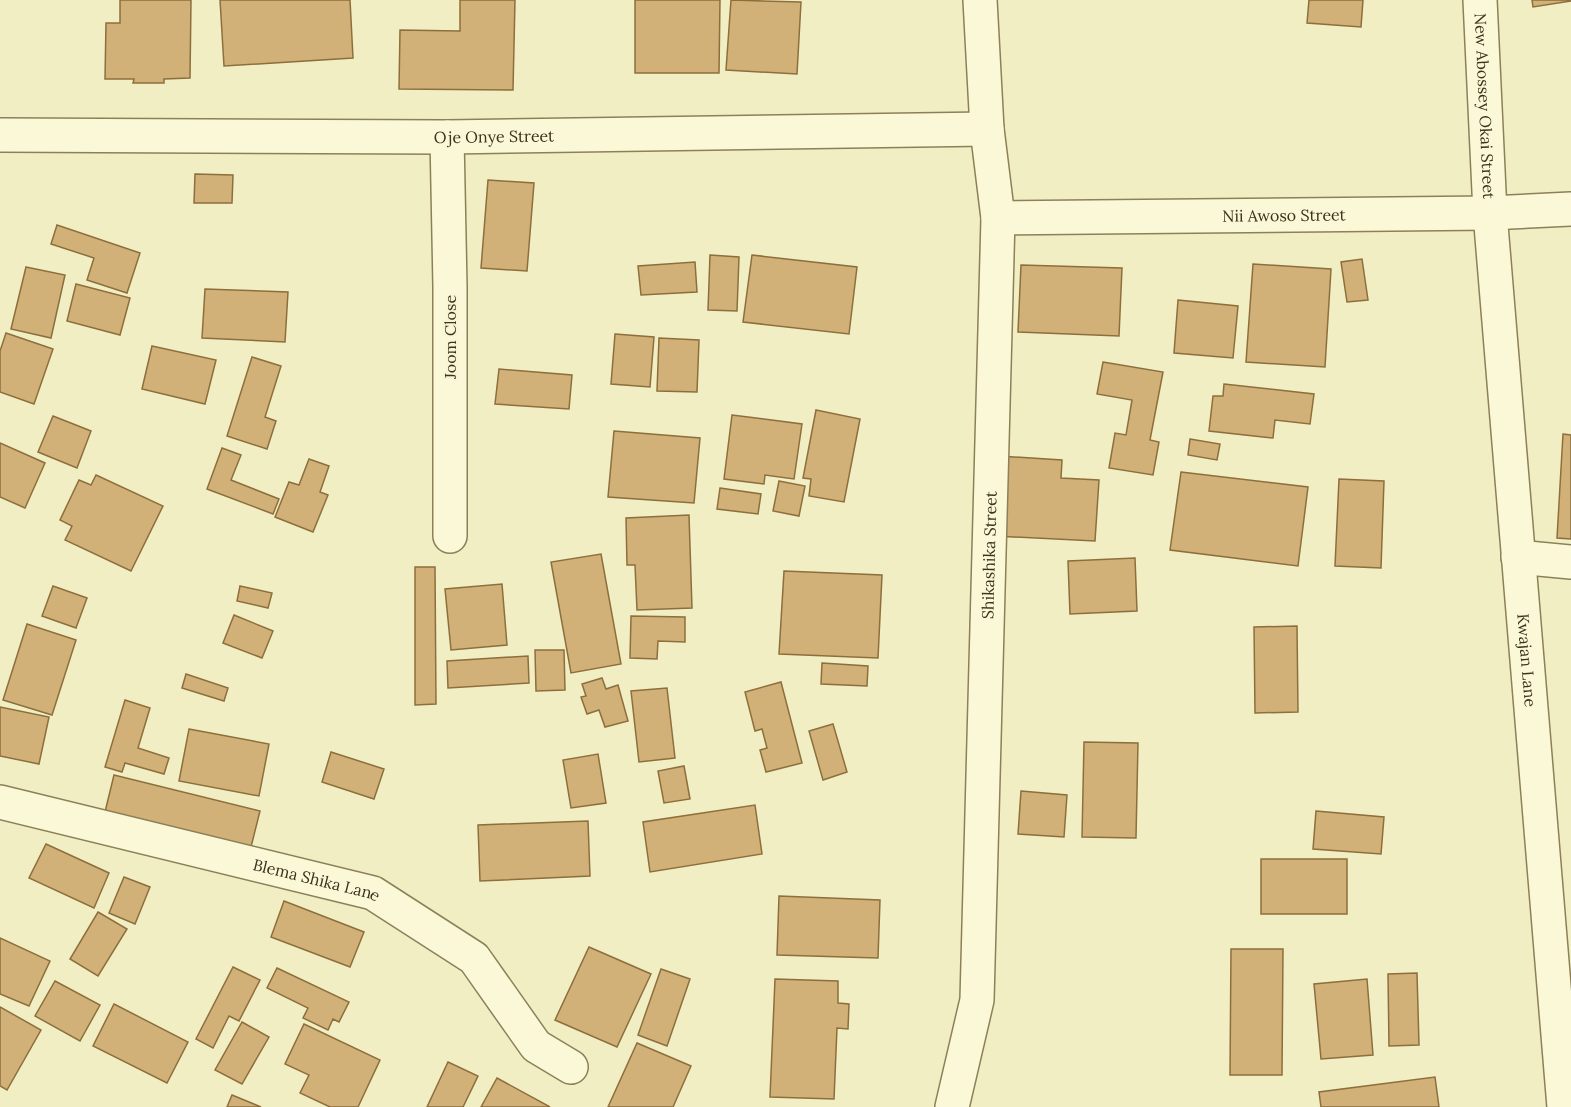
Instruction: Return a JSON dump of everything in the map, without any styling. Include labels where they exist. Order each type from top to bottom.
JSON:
[{"type":"street","name":"Shikashika Street","points":[[952,1107],[977,1000],[998,218],[987,129],[980,0]]},
{"type":"street","name":"New Abossey Okai Street","points":[[1480,0],[1490,213]]},
{"type":"street","name":"Oje Onye Street","points":[[0,135],[447,137],[987,129]]},
{"type":"street","name":"Joom Close","points":[[447,137],[450,287],[450,536]]},
{"type":"street","name":"Nii Awoso Street","points":[[998,218],[1490,213],[1571,209]]},
{"type":"street","name":"Kwajan Lane","points":[[1490,213],[1564,1107]]},
{"type":"street","points":[[1518,557],[1571,562]]},
{"type":"street","name":"Blema Shika Lane","points":[[0,802],[374,893],[474,958],[536,1046],[570,1067]]},
{"type":"building","points":[[120,0],[191,0],[190,78],[164,79],[164,83],[133,83],[134,79],[105,79],[106,23],[120,23]]},
{"type":"building","points":[[220,0],[350,0],[353,58],[224,66]]},
{"type":"building","points":[[460,0],[515,0],[513,90],[399,89],[400,30],[460,31]]},
{"type":"building","points":[[635,0],[720,0],[719,73],[635,73]]},
{"type":"building","points":[[731,0],[801,2],[797,74],[726,70]]},
{"type":"building","points":[[1309,0],[1363,0],[1361,27],[1307,23]]},
{"type":"building","points":[[1532,0],[1571,0],[1571,1],[1533,7]]},
{"type":"building","points":[[195,174],[233,175],[232,203],[194,203]]},
{"type":"building","points":[[488,180],[534,183],[527,271],[481,268]]},
{"type":"building","points":[[57,225],[140,253],[127,293],[87,280],[94,258],[51,244]]},
{"type":"building","points":[[710,255],[739,257],[737,311],[708,310]]},
{"type":"building","points":[[752,255],[857,267],[849,334],[743,322]]},
{"type":"building","points":[[1362,259],[1368,300],[1347,302],[1341,262]]},
{"type":"building","points":[[695,262],[697,292],[641,295],[638,266]]},
{"type":"building","points":[[1253,264],[1331,269],[1325,367],[1246,362]]},
{"type":"building","points":[[1021,265],[1122,268],[1119,336],[1018,332]]},
{"type":"building","points":[[26,267],[65,275],[51,338],[11,329]]},
{"type":"building","points":[[76,284],[130,298],[120,335],[67,321]]},
{"type":"building","points":[[205,289],[288,292],[285,342],[202,338]]},
{"type":"building","points":[[1178,300],[1238,306],[1233,358],[1174,353]]},
{"type":"building","points":[[6,333],[53,349],[34,404],[0,392],[0,351]]},
{"type":"building","points":[[615,334],[654,337],[650,387],[611,384]]},
{"type":"building","points":[[659,338],[699,340],[697,392],[657,391]]},
{"type":"building","points":[[152,346],[216,360],[205,404],[142,389]]},
{"type":"building","points":[[252,357],[281,366],[265,417],[276,421],[267,449],[227,436]]},
{"type":"building","points":[[1103,362],[1163,372],[1150,440],[1159,442],[1153,475],[1109,468],[1115,433],[1126,435],[1132,400],[1097,394]]},
{"type":"building","points":[[499,369],[572,375],[569,409],[495,404]]},
{"type":"building","points":[[1224,384],[1314,394],[1310,424],[1275,420],[1273,438],[1209,431],[1213,396],[1223,396]]},
{"type":"building","points":[[816,410],[860,419],[844,502],[809,496],[811,479],[803,478]]},
{"type":"building","points":[[732,415],[802,424],[794,479],[765,475],[764,484],[724,479]]},
{"type":"building","points":[[53,416],[91,431],[77,468],[38,452]]},
{"type":"building","points":[[614,431],[700,438],[694,503],[608,497]]},
{"type":"building","points":[[1563,434],[1571,435],[1571,539],[1557,538]]},
{"type":"building","points":[[1190,439],[1220,444],[1217,460],[1188,455]]},
{"type":"building","points":[[0,443],[45,463],[25,508],[0,497]]},
{"type":"building","points":[[222,448],[241,455],[231,480],[279,499],[273,514],[207,489]]},
{"type":"building","points":[[999,456],[1062,460],[1061,478],[1099,480],[1095,541],[995,536]]},
{"type":"building","points":[[309,459],[329,466],[320,492],[328,495],[313,532],[275,517],[289,482],[299,485]]},
{"type":"building","points":[[1181,472],[1308,487],[1298,566],[1170,550]]},
{"type":"building","points":[[96,475],[163,506],[131,571],[65,540],[72,526],[60,520],[79,480],[91,485]]},
{"type":"building","points":[[1339,479],[1384,481],[1381,568],[1335,566]]},
{"type":"building","points":[[779,481],[805,486],[799,516],[773,511]]},
{"type":"building","points":[[720,488],[761,494],[758,514],[717,509]]},
{"type":"building","points":[[689,515],[692,608],[637,610],[635,565],[627,565],[626,518]]},
{"type":"building","points":[[601,554],[621,664],[571,673],[551,562]]},
{"type":"building","points":[[1135,558],[1137,611],[1070,614],[1068,561]]},
{"type":"building","points":[[415,567],[435,567],[436,704],[415,705]]},
{"type":"building","points":[[784,571],[882,575],[878,658],[779,654]]},
{"type":"building","points":[[502,584],[507,645],[451,650],[445,589]]},
{"type":"building","points":[[53,586],[87,598],[76,628],[42,616]]},
{"type":"building","points":[[240,586],[272,593],[268,608],[237,601]]},
{"type":"building","points":[[234,615],[273,631],[262,658],[223,643]]},
{"type":"building","points":[[631,616],[685,617],[685,642],[658,641],[657,659],[630,658]]},
{"type":"building","points":[[27,624],[76,640],[52,715],[3,700]]},
{"type":"building","points":[[1297,626],[1298,712],[1255,713],[1254,627]]},
{"type":"building","points":[[535,650],[564,650],[565,690],[536,691]]},
{"type":"building","points":[[528,656],[529,683],[448,688],[447,661]]},
{"type":"building","points":[[822,663],[868,666],[867,686],[821,684]]},
{"type":"building","points":[[186,674],[228,688],[224,701],[182,688]]},
{"type":"building","points":[[602,678],[606,689],[618,685],[628,721],[605,727],[599,710],[587,714],[581,697],[586,696],[582,684]]},
{"type":"building","points":[[781,682],[802,763],[766,772],[760,750],[767,748],[762,729],[755,731],[745,692]]},
{"type":"building","points":[[667,688],[675,758],[639,762],[631,691]]},
{"type":"building","points":[[125,700],[150,708],[138,748],[169,758],[164,774],[125,763],[122,772],[105,767]]},
{"type":"building","points":[[0,707],[49,717],[39,764],[0,756]]},
{"type":"building","points":[[833,724],[847,772],[823,780],[809,731]]},
{"type":"building","points":[[189,729],[269,744],[259,796],[179,781]]},
{"type":"building","points":[[1084,742],[1138,743],[1136,838],[1082,837]]},
{"type":"building","points":[[331,752],[384,769],[374,799],[322,782]]},
{"type":"building","points":[[598,754],[606,803],[571,808],[563,760]]},
{"type":"building","points":[[684,766],[690,799],[664,803],[658,771]]},
{"type":"building","points":[[114,775],[260,811],[248,859],[104,816]]},
{"type":"building","points":[[1021,791],[1067,795],[1064,837],[1018,834]]},
{"type":"building","points":[[755,805],[762,854],[650,872],[643,822]]},
{"type":"building","points":[[1316,811],[1384,817],[1381,854],[1313,849]]},
{"type":"building","points":[[588,821],[590,876],[480,881],[478,825]]},
{"type":"building","points":[[46,844],[109,873],[94,908],[29,878]]},
{"type":"building","points":[[1261,859],[1347,859],[1347,914],[1261,914]]},
{"type":"building","points":[[124,877],[150,887],[135,924],[109,913]]},
{"type":"building","points":[[779,896],[880,900],[878,958],[777,955]]},
{"type":"building","points":[[284,901],[364,932],[350,967],[271,937]]},
{"type":"building","points":[[98,912],[127,929],[98,976],[70,959]]},
{"type":"building","points":[[0,938],[50,961],[29,1006],[0,994]]},
{"type":"building","points":[[589,947],[651,974],[617,1047],[555,1020]]},
{"type":"building","points":[[1231,949],[1283,949],[1282,1075],[1230,1075]]},
{"type":"building","points":[[233,967],[260,980],[239,1021],[229,1016],[213,1048],[196,1039]]},
{"type":"building","points":[[277,968],[349,1002],[339,1022],[333,1019],[328,1030],[303,1018],[308,1008],[267,988]]},
{"type":"building","points":[[661,969],[690,979],[667,1046],[638,1035]]},
{"type":"building","points":[[1417,973],[1419,1045],[1389,1046],[1388,974]]},
{"type":"building","points":[[775,979],[838,981],[838,1003],[849,1004],[848,1029],[837,1028],[834,1099],[770,1097]]},
{"type":"building","points":[[1367,979],[1373,1055],[1321,1059],[1314,984]]},
{"type":"building","points":[[55,981],[100,1005],[80,1041],[35,1016]]},
{"type":"building","points":[[114,1004],[188,1042],[167,1083],[93,1046]]},
{"type":"building","points":[[0,1007],[41,1030],[7,1090],[0,1086]]},
{"type":"building","points":[[242,1022],[269,1037],[242,1084],[215,1070]]},
{"type":"building","points":[[304,1024],[380,1060],[358,1107],[330,1107],[300,1093],[309,1075],[285,1064]]},
{"type":"building","points":[[637,1043],[691,1066],[673,1107],[608,1107]]},
{"type":"building","points":[[448,1062],[478,1076],[463,1107],[427,1107]]},
{"type":"building","points":[[1435,1077],[1439,1107],[1321,1107],[1319,1092]]},
{"type":"building","points":[[497,1078],[550,1107],[481,1107]]},
{"type":"building","points":[[232,1095],[261,1107],[227,1107]]}]
